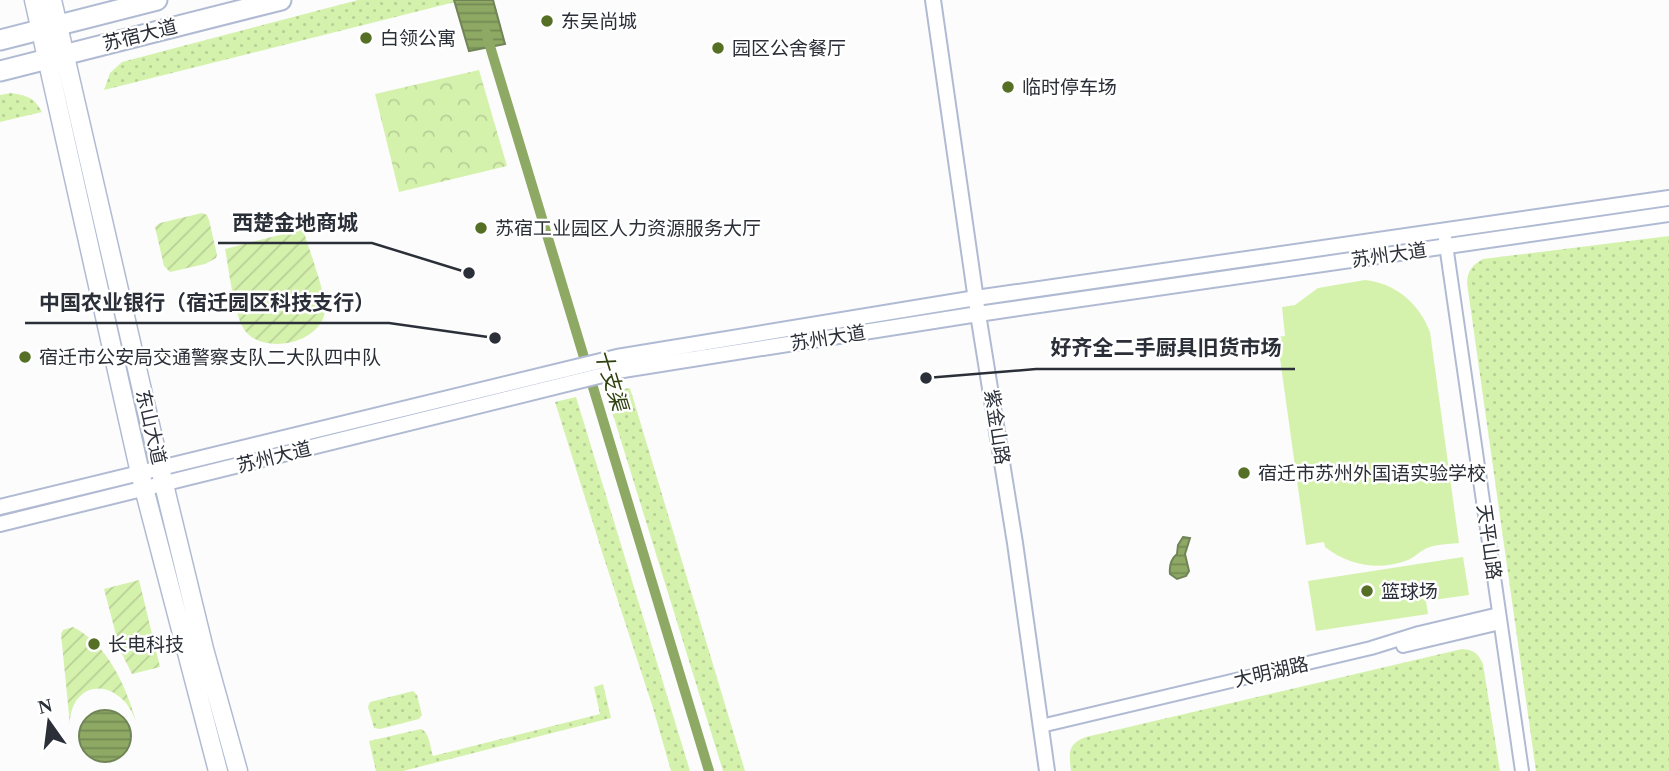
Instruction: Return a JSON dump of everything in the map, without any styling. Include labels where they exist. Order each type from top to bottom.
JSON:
[{"type":"main road","name":"东山大道","points":[[34,0],[49,27],[204,649],[238,771]]},
{"type":"main road","name":"东山大道","points":[[49,27],[52,0]]},
{"type":"main road","name":"苏宿大道","points":[[0,40],[157,0]]},
{"type":"main road","name":"苏宿大道","points":[[0,71],[281,0]]},
{"type":"main road","name":"东山大道","points":[[56,57],[143,481],[218,771]]},
{"type":"street","name":"紫金山路","points":[[933,0],[978,314],[1016,543],[1047,771]]},
{"type":"street","name":"苏州大道","points":[[162,476],[548,389],[620,364],[976,298],[1669,198]]},
{"type":"street","name":"苏州大道","points":[[0,524],[143,481],[543,375],[1669,214]]},
{"type":"street","name":"天平山路","points":[[1441,231],[1497,619],[1522,771]]},
{"type":"street","name":"苏州大道","points":[[0,507],[143,481]]},
{"type":"street","name":"天平山路","points":[[1497,619],[1515,771]]},
{"type":"street","name":"大明湖路","points":[[1042,730],[1419,634],[1497,619]]},
{"type":"green space","points":[[358,0],[455,2],[104,90],[110,73],[122,62]]},
{"type":"green space","points":[[479,70],[507,166],[399,192],[375,94]]},
{"type":"green space","points":[[11,93],[30,98],[42,112],[0,122],[0,95]]},
{"type":"green space","points":[[202,213],[207,215],[209,220],[216,258],[205,264],[170,272],[164,266],[155,227],[160,223]]},
{"type":"green space","points":[[303,229],[325,304],[321,322],[304,338],[292,342],[266,343],[255,339],[246,332],[238,316],[225,249]]},
{"type":"green space","points":[[1669,236],[1669,771],[1536,771],[1468,275],[1473,266],[1483,259]]},
{"type":"green space","points":[[1365,280],[1386,285],[1405,296],[1419,312],[1430,332],[1459,543],[1431,547],[1408,560],[1376,566],[1344,559],[1325,547],[1324,542],[1306,545],[1277,337],[1285,336],[1282,307],[1295,305],[1318,288]]},
{"type":"green space","points":[[630,388],[745,771],[723,771],[606,392]]},
{"type":"green space","points":[[576,397],[690,771],[671,771],[555,402]]},
{"type":"green space","name":"篮球场","points":[[1463,557],[1469,595],[1426,601],[1428,614],[1316,631],[1308,581]]},
{"type":"green space","points":[[139,580],[160,667],[132,674],[120,650],[104,589]]},
{"type":"green space","points":[[73,627],[96,644],[105,655],[120,680],[136,721],[121,698],[102,689],[93,689],[79,697],[71,714],[70,725],[61,634],[63,630]]},
{"type":"green space","points":[[1462,649],[1475,653],[1483,664],[1500,771],[1071,771],[1072,746],[1086,737]]},
{"type":"green space","points":[[603,684],[611,718],[403,771],[376,771],[369,741],[421,729],[428,737],[433,756],[600,714],[594,687]]},
{"type":"green space","points":[[413,691],[417,695],[422,715],[419,719],[380,729],[374,728],[368,707],[370,702]]},
{"type":"shaded area","points":[[454,0],[493,0],[505,44],[469,51]]},
{"type":"shaded area","points":[[1183,537],[1190,538],[1185,554],[1189,571],[1186,576],[1177,579],[1170,574],[1170,565]]},
{"type":"shaded area","points":[[105,710],[115,712],[123,718],[129,726],[129,746],[123,754],[115,760],[105,762],[95,760],[87,754],[81,746],[79,736],[81,726],[87,718],[95,712]]},
{"type":"waterway","name":"十支渠","points":[[486,33],[709,771]]},
{"type":"place","name":"东吴尚城","points":[[547,21]]},
{"type":"place","name":"白领公寓","points":[[366,38]]},
{"type":"place","name":"园区公舍餐厅","points":[[718,48]]},
{"type":"place","name":"临时停车场","points":[[1008,87]]},
{"type":"place","name":"苏宿工业园区人力资源服务大厅","points":[[481,228]]},
{"type":"place","name":"西楚金地商城","points":[[469,273]]},
{"type":"place","name":"中国农业银行（宿迁园区科技支行）","points":[[495,338]]},
{"type":"place","name":"宿迁市公安局交通警察支队二大队四中队","points":[[25,357]]},
{"type":"place","name":"好齐全二手厨具旧货市场","points":[[926,378]]},
{"type":"place","name":"宿迁市苏州外国语实验学校","points":[[1244,473]]},
{"type":"place","name":"篮球场","points":[[1367,591]]},
{"type":"place","name":"长电科技","points":[[94,644]]}]
